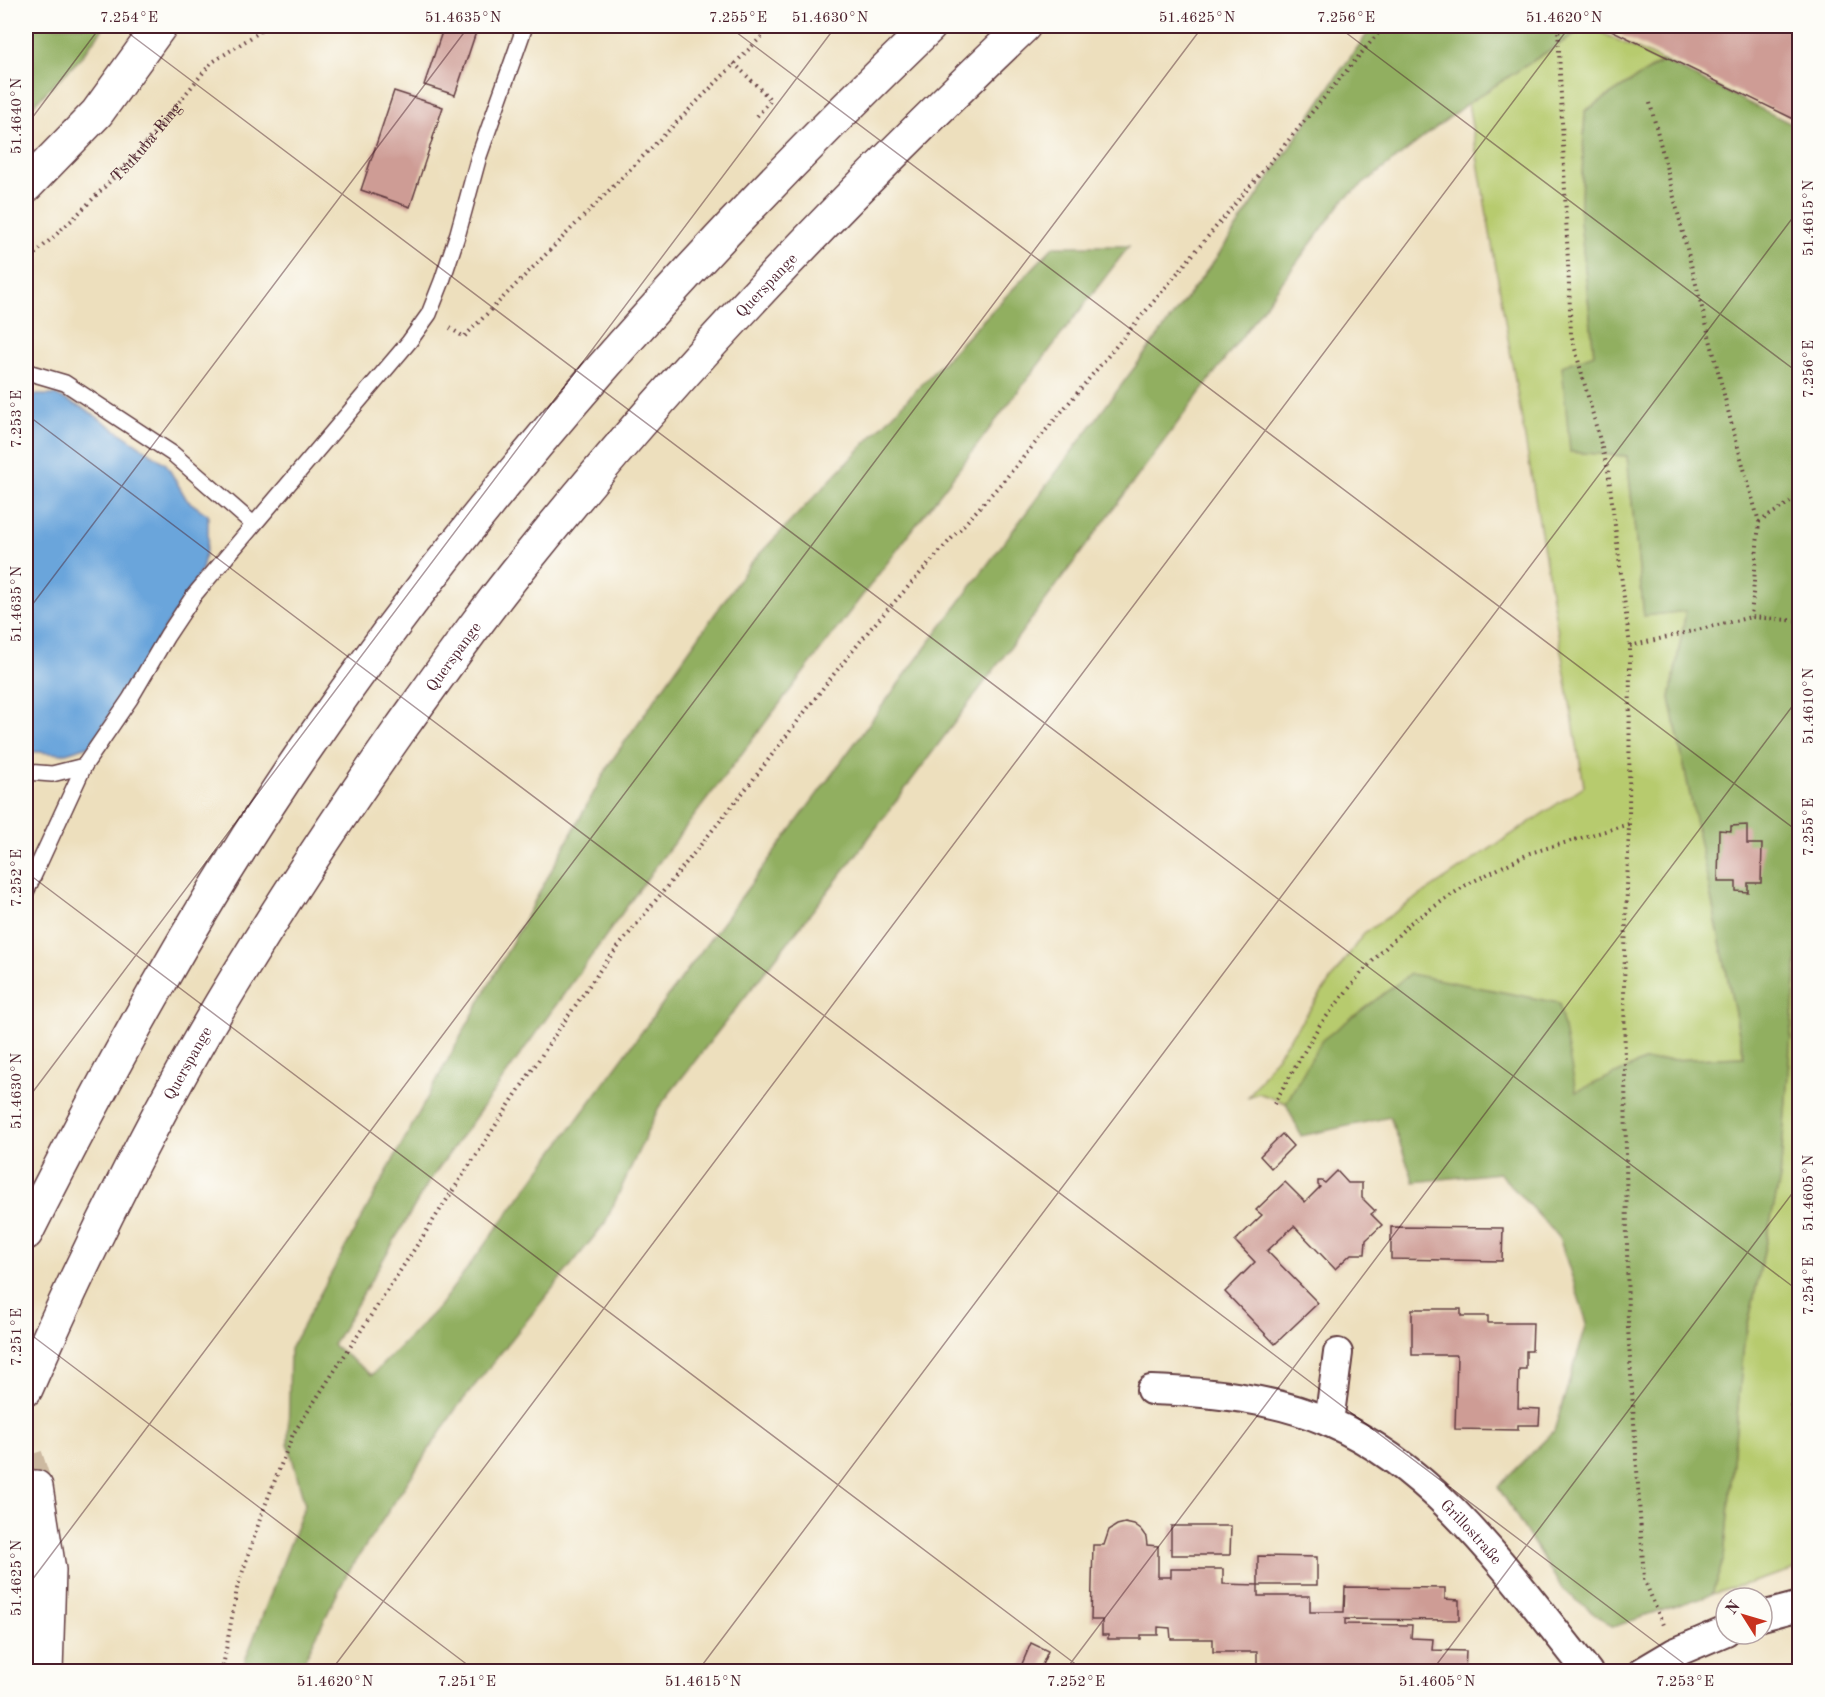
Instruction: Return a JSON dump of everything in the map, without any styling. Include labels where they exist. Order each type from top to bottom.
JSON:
[{"type":"main road","points":[[26,1233],[92,1103],[201,911],[303,753],[414,598],[531,449],[656,305],[831,123],[930,26]]},
{"type":"main road","name":"Querspange","points":[[26,1389],[50,1333],[123,1184],[189,1059],[343,812],[473,628],[585,487],[716,337],[869,177],[1024,26]]},
{"type":"main road","points":[[26,186],[97,113],[164,29]]},
{"type":"main road","points":[[36,1487],[49,1570],[46,1671]]},
{"type":"street","points":[[1329,1422],[1338,1353]]},
{"type":"street","name":"Grillostraße","points":[[1151,1390],[1198,1392],[1290,1408],[1329,1422],[1383,1451],[1442,1501],[1480,1539],[1588,1671]]},
{"type":"street","points":[[1774,1613],[1800,1606]]},
{"type":"street","points":[[1642,1671],[1674,1653],[1714,1636]]},
{"type":"lane","points":[[26,892],[84,766],[130,699],[195,594],[409,342],[429,314],[458,233],[478,156],[525,26]]},
{"type":"lane","points":[[26,375],[31,373],[65,383],[173,454],[253,524]]},
{"type":"lane","points":[[26,772],[52,774],[84,766]]},
{"type":"path","name":"Tsukuba-Ring","points":[[26,262],[73,219],[134,157],[211,63],[269,26]]},
{"type":"path","points":[[429,314],[464,337],[772,26]]},
{"type":"path","points":[[222,1671],[237,1588],[261,1516],[293,1434],[602,967],[749,785],[872,627],[1006,478],[1384,26]]},
{"type":"path","points":[[1558,26],[1571,334],[1608,470],[1630,646],[1629,824],[1624,985],[1628,1328],[1644,1579],[1674,1653]]},
{"type":"path","points":[[734,63],[771,100],[757,116]]},
{"type":"path","points":[[1650,103],[1732,426],[1759,522],[1751,617]]},
{"type":"path","points":[[1759,522],[1800,496]]},
{"type":"path","points":[[1630,646],[1751,617],[1800,621]]},
{"type":"path","points":[[1274,1104],[1319,1026],[1362,972],[1410,923],[1466,885],[1530,854],[1629,824]]},
{"type":"green space","points":[[26,26],[105,26],[79,60],[26,112]]},
{"type":"green space","points":[[1373,26],[1587,26],[1468,103],[1344,199],[856,855],[659,1107],[605,1223],[455,1410],[347,1574],[299,1671],[241,1671],[305,1505],[288,1443],[290,1349],[610,763],[750,564],[1054,246],[1129,246],[656,866],[428,1183],[333,1345],[372,1375],[438,1308],[1217,257],[1339,73]]},
{"type":"green space","points":[[1587,26],[1663,61],[1585,111],[1580,221],[1594,355],[1571,452],[1627,456],[1644,616],[1686,611],[1670,698],[1744,1057],[1644,1061],[1576,1092],[1322,1040],[1286,1103],[1258,1093],[1248,1097],[1364,933],[1584,786],[1468,103]]},
{"type":"green space","points":[[1663,61],[1800,128],[1799,953],[1797,955],[1780,1178],[1744,1342],[1724,1558],[1712,1594],[1613,1627],[1563,1590],[1498,1487],[1554,1431],[1587,1323],[1559,1237],[1499,1173],[1414,1182],[1390,1117],[1301,1136],[1286,1103],[1322,1040],[1410,974],[1559,1003],[1576,1092],[1644,1061],[1744,1057],[1670,698],[1686,611],[1644,616],[1627,456],[1570,452],[1562,366],[1594,354],[1580,221],[1585,111]]},
{"type":"green space","points":[[1799,953],[1799,1568],[1739,1586],[1715,1586],[1724,1558],[1744,1343],[1780,1178],[1797,954]]},
{"type":"water","points":[[55,395],[85,409],[166,464],[187,500],[208,515],[208,540],[202,570],[91,745],[63,754],[26,751],[26,397]]},
{"type":"building","points":[[444,26],[478,26],[455,95],[424,85]]},
{"type":"building","points":[[1608,26],[1800,26],[1800,122],[1607,28]]},
{"type":"building","points":[[394,91],[443,107],[410,207],[361,190]]},
{"type":"building","points":[[1747,825],[1747,844],[1762,844],[1761,883],[1748,883],[1748,892],[1736,891],[1736,882],[1718,882],[1719,830],[1731,831],[1731,826]]},
{"type":"building","points":[[1282,1134],[1293,1146],[1271,1168],[1260,1156]]},
{"type":"building","points":[[1337,1171],[1348,1183],[1362,1183],[1362,1198],[1375,1211],[1371,1214],[1382,1225],[1366,1240],[1365,1254],[1351,1254],[1335,1269],[1294,1226],[1267,1251],[1318,1303],[1275,1344],[1225,1292],[1255,1262],[1235,1241],[1262,1215],[1256,1210],[1285,1182],[1305,1202],[1320,1187],[1318,1181],[1325,1183]]},
{"type":"building","points":[[1391,1227],[1503,1228],[1502,1261],[1391,1259]]},
{"type":"building","points":[[1412,1309],[1461,1309],[1461,1316],[1488,1316],[1488,1323],[1533,1323],[1532,1351],[1526,1351],[1526,1369],[1519,1369],[1518,1408],[1540,1409],[1539,1425],[1518,1425],[1518,1430],[1455,1429],[1457,1355],[1412,1355]]},
{"type":"building","points":[[1800,1402],[1800,1433],[1799,1433],[1790,1405]]},
{"type":"building","points":[[1125,1523],[1141,1530],[1146,1537],[1147,1545],[1158,1546],[1158,1577],[1171,1577],[1171,1569],[1223,1569],[1223,1584],[1258,1585],[1258,1596],[1310,1596],[1310,1612],[1344,1612],[1345,1587],[1445,1588],[1445,1599],[1459,1600],[1459,1620],[1345,1619],[1345,1624],[1412,1625],[1411,1638],[1433,1639],[1432,1650],[1466,1651],[1465,1672],[1300,1672],[1300,1667],[1257,1667],[1257,1652],[1213,1652],[1213,1639],[1171,1639],[1170,1628],[1158,1627],[1158,1635],[1141,1635],[1141,1639],[1108,1639],[1108,1635],[1102,1635],[1102,1620],[1091,1620],[1093,1545],[1104,1545],[1109,1530]]},
{"type":"building","points":[[1171,1526],[1231,1526],[1230,1555],[1171,1555]]},
{"type":"building","points":[[1258,1556],[1317,1557],[1317,1585],[1258,1585]]},
{"type":"building","points":[[1031,1643],[1048,1651],[1039,1672],[1021,1672],[1019,1671]]},
{"type":"tunnel","points":[[26,1456],[36,1487]]}]
